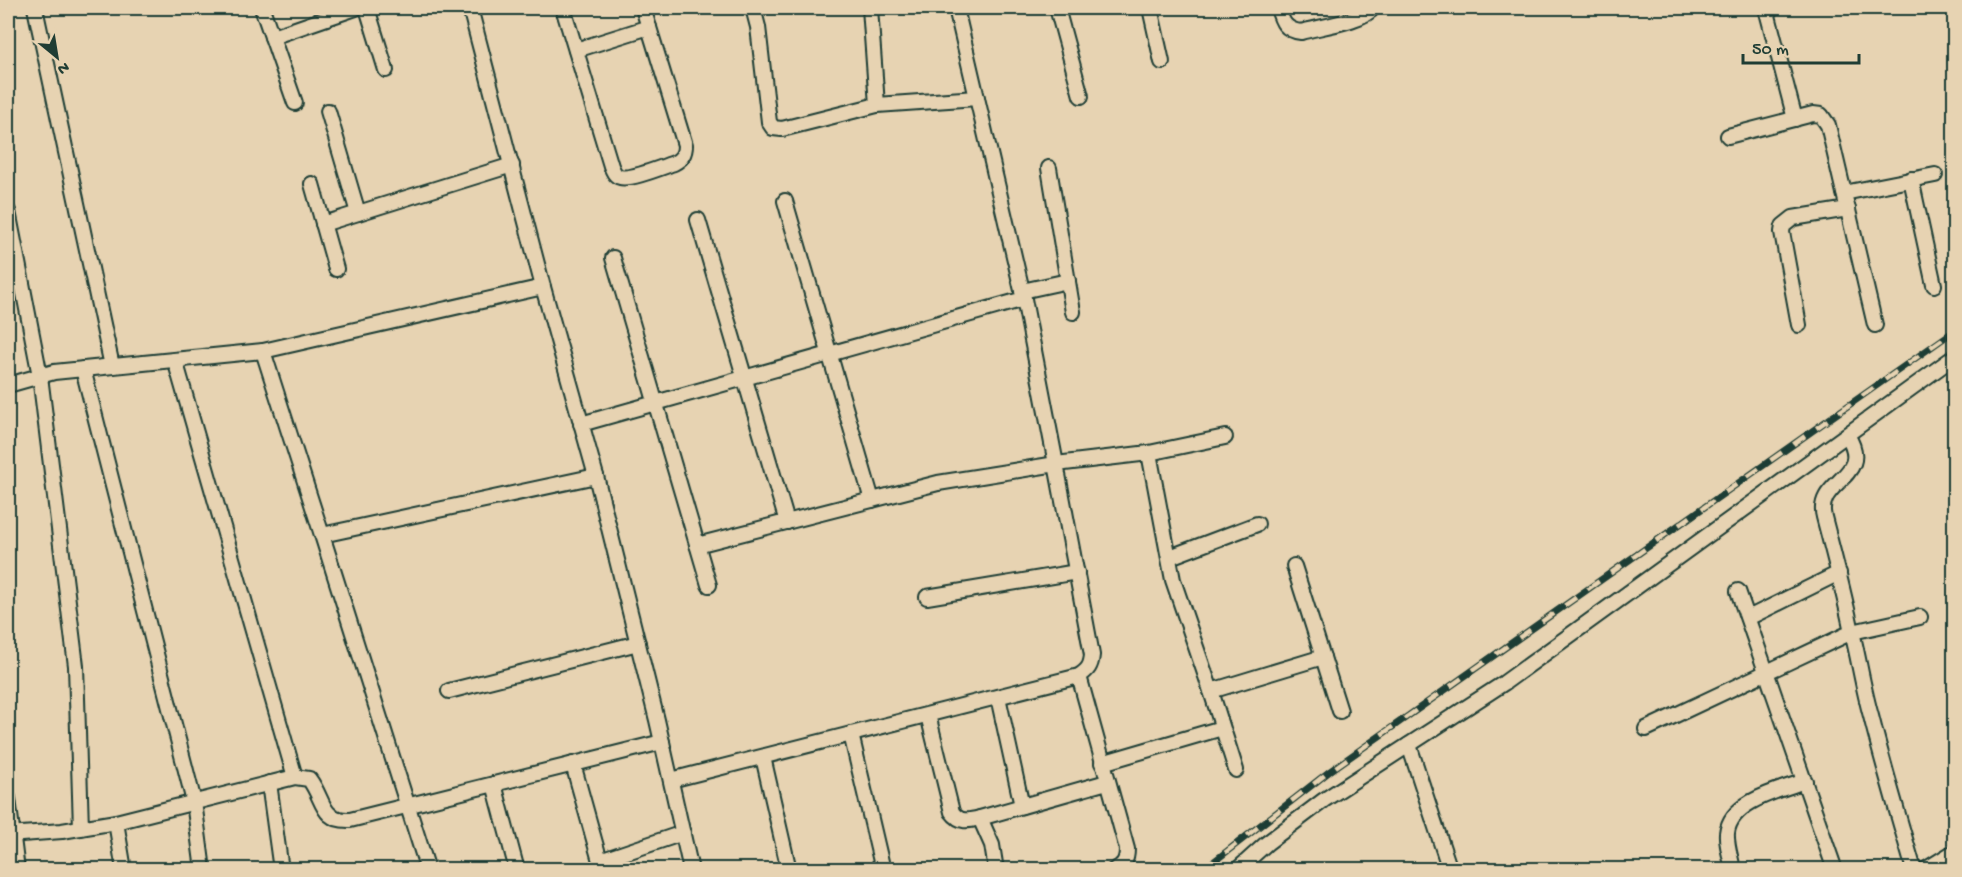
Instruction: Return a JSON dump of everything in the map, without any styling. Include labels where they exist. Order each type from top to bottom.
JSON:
[{"type":"street","points":[[35,8],[112,366]]},
{"type":"street","points":[[262,8],[295,103]]},
{"type":"street","points":[[272,37],[356,8]]},
{"type":"street","points":[[367,8],[386,70]]},
{"type":"street","points":[[470,8],[543,287],[596,476],[662,742],[691,870]]},
{"type":"street","points":[[563,8],[614,174],[619,177],[628,177],[662,167],[680,160],[685,152],[685,145],[642,8]]},
{"type":"street","points":[[753,8],[761,53],[767,115],[774,128],[782,129],[877,105],[977,98]]},
{"type":"street","points":[[870,8],[877,105]]},
{"type":"street","points":[[671,780],[1079,676],[1087,671],[1091,664],[1092,655],[1077,572],[1023,295],[956,8]]},
{"type":"street","points":[[1057,8],[1080,96]]},
{"type":"street","points":[[1150,8],[1162,62]]},
{"type":"street","points":[[1278,8],[1287,27],[1292,31],[1301,32],[1361,17],[1373,8]]},
{"type":"street","points":[[1766,8],[1795,119]]},
{"type":"street","points":[[576,50],[649,27]]},
{"type":"street","points":[[328,111],[358,213]]},
{"type":"street","points":[[1728,136],[1814,114],[1821,115],[1825,119],[1875,326]]},
{"type":"street","points":[[323,224],[512,165]]},
{"type":"street","points":[[1049,168],[1073,312]]},
{"type":"street","points":[[1844,193],[1935,175]]},
{"type":"street","points":[[1911,179],[1934,285]]},
{"type":"street","points":[[312,184],[336,269]]},
{"type":"street","points":[[784,201],[872,500]]},
{"type":"street","points":[[1799,325],[1782,232],[1783,226],[1793,218],[1848,209]]},
{"type":"street","points":[[8,211],[40,376],[76,666],[81,828]]},
{"type":"street","points":[[698,220],[787,522]]},
{"type":"street","points":[[613,258],[709,585]]},
{"type":"street","points":[[581,424],[829,354],[1068,281]]},
{"type":"street","points":[[8,385],[54,372],[263,351],[543,287]]},
{"type":"street","points":[[263,351],[428,870]]},
{"type":"street","points":[[1238,870],[1267,843],[1324,800],[1504,683],[1954,357]]},
{"type":"street","points":[[175,360],[295,777]]},
{"type":"street","points":[[82,369],[194,802],[203,870]]},
{"type":"street","points":[[1847,435],[1855,451],[1855,458],[1852,466],[1824,501],[1823,513],[1839,573],[1870,715],[1914,870]]},
{"type":"street","points":[[697,545],[938,483],[1056,464],[1149,453],[1225,437]]},
{"type":"street","points":[[1149,453],[1175,588],[1236,770]]},
{"type":"street","points":[[322,535],[596,476]]},
{"type":"street","points":[[1170,556],[1257,524]]},
{"type":"street","points":[[1294,566],[1340,711]]},
{"type":"street","points":[[927,597],[1077,572]]},
{"type":"street","points":[[1748,618],[1839,573]]},
{"type":"street","points":[[1738,591],[1835,870]]},
{"type":"street","points":[[1646,729],[1852,632],[1920,617]]},
{"type":"street","points":[[449,691],[638,643]]},
{"type":"street","points":[[1211,691],[1323,657]]},
{"type":"street","points":[[1079,676],[1127,849],[1127,858],[1123,865],[1114,870]]},
{"type":"street","points":[[998,697],[1022,806]]},
{"type":"street","points":[[928,715],[952,812],[957,819],[964,821],[980,818],[1107,782]]},
{"type":"street","points":[[1102,762],[1222,728]]},
{"type":"street","points":[[851,734],[883,870]]},
{"type":"street","points":[[10,835],[117,822],[295,777],[309,780],[329,816],[338,820],[350,820],[662,742]]},
{"type":"street","points":[[1408,745],[1450,870]]},
{"type":"street","points":[[764,757],[789,870]]},
{"type":"street","points":[[573,764],[599,865],[683,833]]},
{"type":"street","points":[[1733,870],[1726,834],[1730,822],[1739,810],[1754,799],[1805,781]]},
{"type":"street","points":[[270,783],[281,870]]},
{"type":"street","points":[[494,784],[518,870]]},
{"type":"street","points":[[8,798],[10,835],[17,870]]},
{"type":"street","points":[[980,818],[992,844],[996,870]]},
{"type":"street","points":[[117,822],[124,870]]},
{"type":"street","points":[[1925,870],[1954,852]]},
{"type":"railway","points":[[1203,870],[1330,771],[1954,331]]}]
